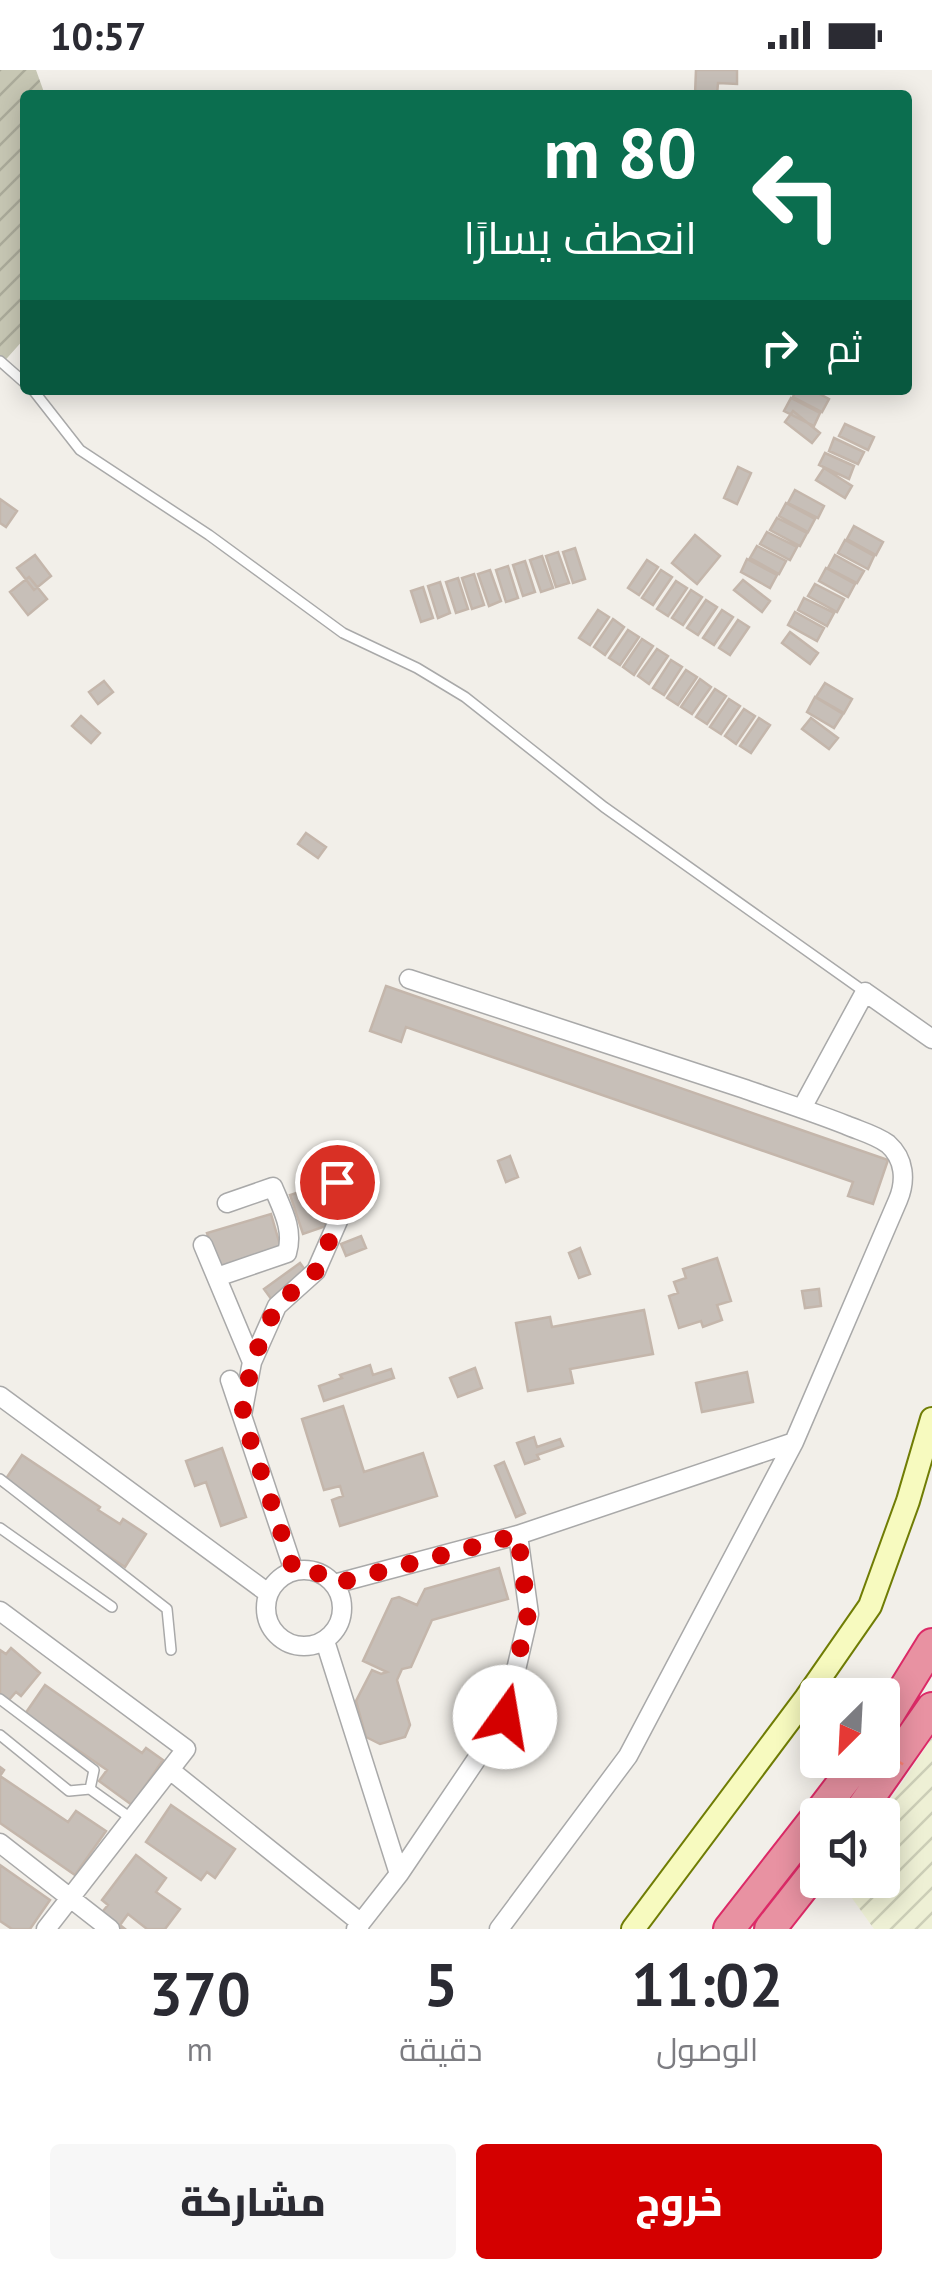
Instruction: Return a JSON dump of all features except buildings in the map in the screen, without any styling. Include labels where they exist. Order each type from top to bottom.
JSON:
[{"type":"highway","points":[[900,1696],[932,1644]]},
{"type":"highway","points":[[869,1798],[932,1708]]},
{"type":"highway","points":[[831,1798],[846,1778]]},
{"type":"highway","points":[[729,1929],[800,1838]]},
{"type":"highway","points":[[770,1929],[800,1891]]},
{"type":"main road","points":[[633,1929],[870,1606],[908,1501],[932,1419]]},
{"type":"street","points":[[409,978],[802,1108],[885,1142],[901,1162],[904,1175],[903,1188],[794,1442],[628,1756],[499,1929]]},
{"type":"street","points":[[802,1108],[865,992],[932,1040]]},
{"type":"street","points":[[242,1415],[252,1362],[276,1306],[316,1271],[345,1205],[328,1160]]},
{"type":"street","points":[[216,1277],[288,1253],[291,1239],[272,1187],[227,1203]]},
{"type":"street","points":[[203,1245],[252,1362]]},
{"type":"street","points":[[230,1380],[294,1571]]},
{"type":"street","points":[[0,1396],[268,1593]]},
{"type":"street","points":[[334,1584],[518,1535],[794,1442]]},
{"type":"street","points":[[170,1770],[358,1926],[399,1874],[505,1717],[528,1614],[518,1535]]},
{"type":"street","points":[[311,1570],[324,1575],[340,1595],[340,1621],[334,1632],[313,1646],[301,1647],[278,1638],[266,1617],[268,1593],[275,1582],[294,1571],[311,1570]]},
{"type":"street","points":[[0,1610],[186,1749],[46,1929]]},
{"type":"street","points":[[324,1641],[399,1874]]},
{"type":"street","points":[[0,1843],[110,1929]]},
{"type":"lane","points":[[0,361],[20,379]]},
{"type":"lane","points":[[37,395],[80,450],[209,536],[343,633],[417,668],[465,697],[604,807],[865,992]]},
{"type":"lane","points":[[0,1480],[167,1609],[171,1650]]},
{"type":"lane","points":[[0,1528],[112,1608]]},
{"type":"lane","points":[[0,1699],[94,1770],[90,1789]]},
{"type":"lane","points":[[0,1735],[69,1791],[90,1789],[132,1819]]},
{"type":"path","points":[[900,1762],[904,1764]]},
{"type":"shaded area","points":[[0,70],[36,70],[43,90],[20,90],[20,344],[0,366]]},
{"type":"shaded area","points":[[932,1738],[932,1929],[874,1929],[852,1898],[900,1898],[900,1798],[892,1798]]},
{"type":"route","points":[[337,1182],[345,1205],[341,1216],[316,1271],[276,1306],[252,1362],[242,1415],[294,1571],[311,1570],[334,1584],[518,1535],[528,1614],[505,1717]]}]
